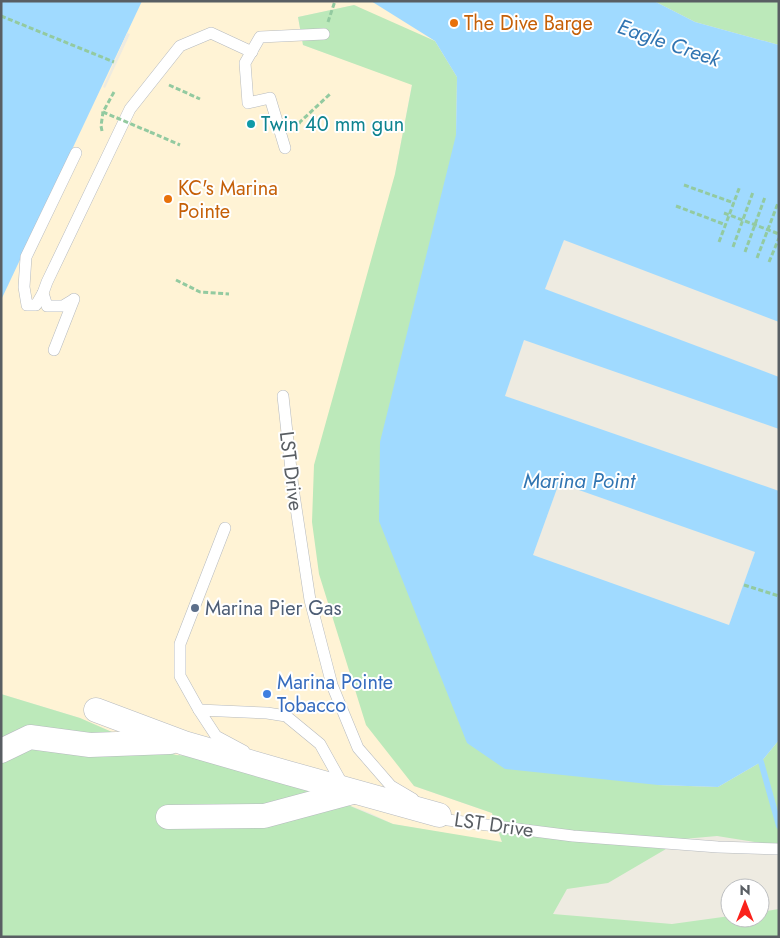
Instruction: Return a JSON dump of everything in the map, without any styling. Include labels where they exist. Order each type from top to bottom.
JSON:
[{"type":"street","points":[[96,710],[179,741],[288,774],[439,814]]},
{"type":"street","points":[[1,750],[30,737],[90,745],[179,741]]},
{"type":"street","points":[[168,818],[264,816],[350,790]]},
{"type":"lane","points":[[76,153],[26,257],[24,287],[28,305],[36,305],[43,293],[130,109],[180,46],[211,33],[252,52]]},
{"type":"lane","points":[[285,148],[270,98],[248,104],[246,63],[260,37],[324,34]]},
{"type":"lane","points":[[43,293],[47,306],[63,306],[74,298],[54,350]]},
{"type":"lane","name":"LST Drive","points":[[283,396],[293,488],[310,600],[332,685],[358,748],[391,786],[448,820],[573,836],[718,847],[779,849]]},
{"type":"lane","points":[[225,528],[180,644],[180,676],[216,736],[288,774]]},
{"type":"lane","points":[[199,710],[268,713],[286,716],[320,744],[350,790]]},
{"type":"path","points":[[1,16],[114,62]]},
{"type":"path","points":[[114,92],[104,112],[180,146]]},
{"type":"path","points":[[285,148],[300,122],[330,94]]},
{"type":"path","points":[[684,185],[734,203]]},
{"type":"path","points":[[720,242],[740,186]]},
{"type":"path","points":[[732,247],[753,192]]},
{"type":"path","points":[[745,252],[765,197]]},
{"type":"path","points":[[757,258],[778,203]]},
{"type":"path","points":[[676,206],[726,225]]},
{"type":"path","points":[[724,213],[779,236],[770,262]]},
{"type":"path","points":[[176,280],[200,292],[229,294]]},
{"type":"path","points":[[744,585],[779,596]]},
{"type":"shaded area","points":[[142,1],[481,1],[491,84],[355,5],[298,17],[303,45],[412,84],[395,174],[414,786],[492,813],[502,843],[393,824],[370,813],[224,758],[176,755],[137,743],[80,718],[1,694],[1,300]]},
{"type":"green space","points":[[654,1],[779,1],[779,45],[695,22]]},
{"type":"green space","points":[[354,5],[435,41],[457,77],[456,135],[658,785],[718,787],[761,762],[779,740],[779,846],[717,836],[683,839],[608,883],[567,889],[553,914],[672,924],[720,917],[720,928],[770,928],[770,910],[779,909],[779,937],[1,937],[1,694],[80,718],[137,743],[176,755],[224,758],[248,763],[393,824],[502,842],[492,813],[414,786],[366,725],[319,574],[312,522],[314,465],[395,174],[412,85],[303,45],[298,17]]},
{"type":"water","points":[[1,1],[142,1],[1,300]]},
{"type":"water","name":"Marina Point","points":[[371,1],[654,1],[695,22],[779,45],[779,740],[761,762],[718,787],[658,785],[505,769],[467,743],[379,521],[380,442],[456,135],[457,77],[435,41]]},
{"type":"pier","points":[[127,33],[130,34],[105,88],[103,87]]},
{"type":"pier","points":[[564,240],[779,322],[779,377],[545,289]]},
{"type":"pier","points":[[524,340],[779,429],[779,491],[505,396]]},
{"type":"pier","points":[[559,483],[755,552],[729,625],[533,555]]},
{"type":"waterway","points":[[761,762],[779,826]]},
{"type":"place","name":"The Dive Barge","points":[[454,23]]},
{"type":"place","name":"Twin 40 mm gun","points":[[251,124]]},
{"type":"place","name":"KC's Marina Pointe","points":[[168,199]]},
{"type":"place","name":"Marina Pier Gas","points":[[195,608]]},
{"type":"place","name":"Marina Pointe Tobacco","points":[[267,694]]},
{"type":"water label","name":"Eagle Creek","points":[[669,43]]}]
